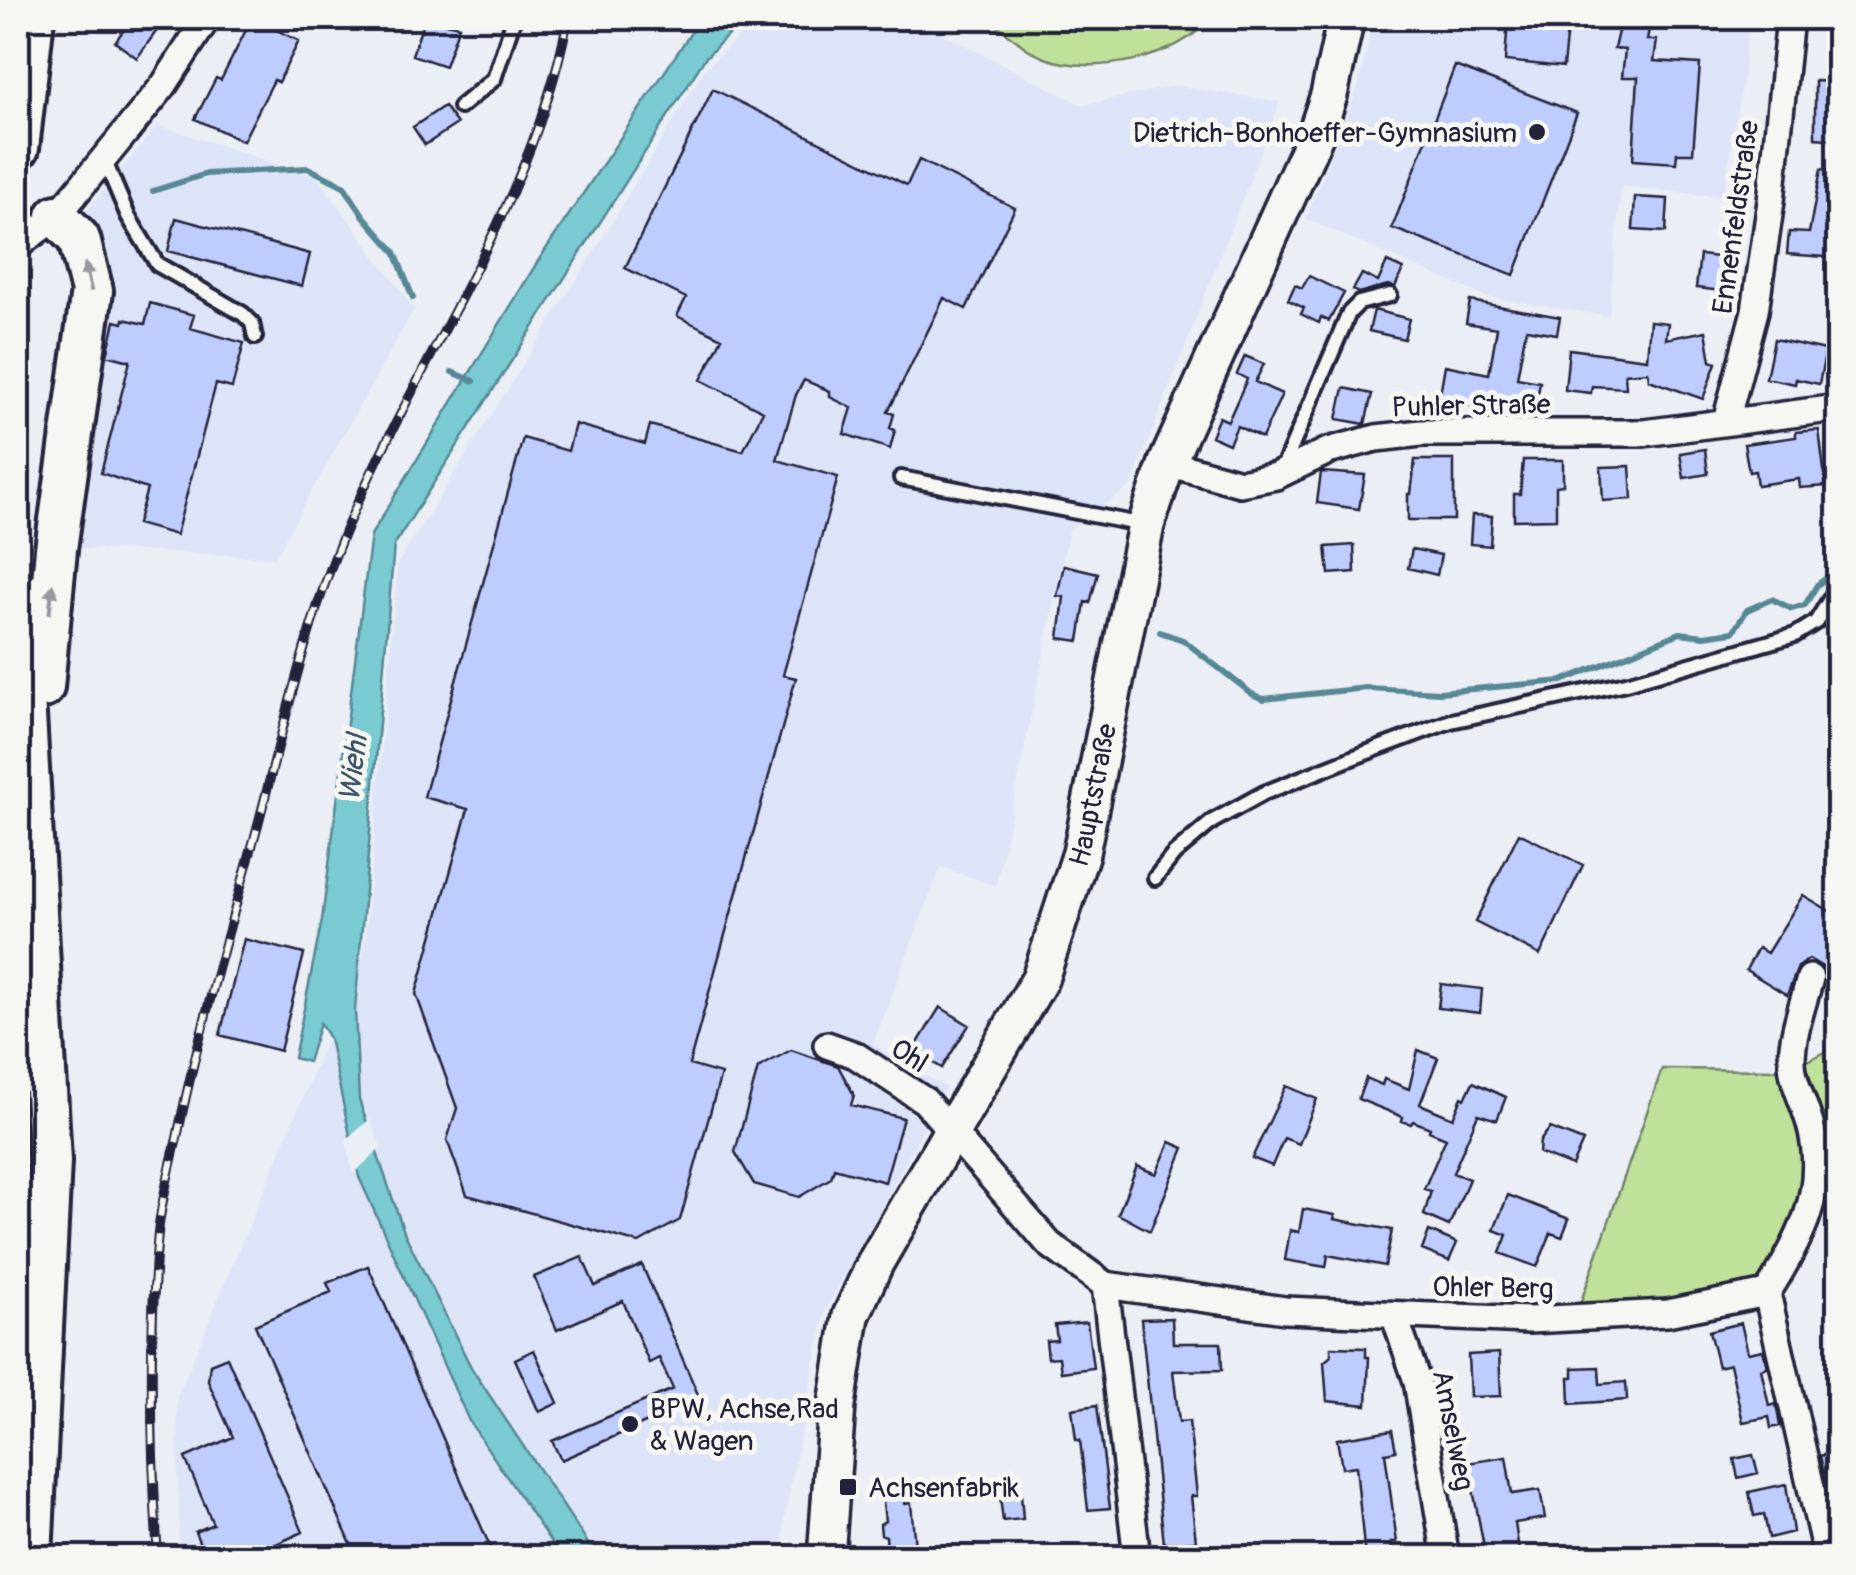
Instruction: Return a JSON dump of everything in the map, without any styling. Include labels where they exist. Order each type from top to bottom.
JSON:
[{"type":"main road","points":[[18,148],[32,18]]},
{"type":"main road","points":[[35,871],[44,663],[92,291],[79,240],[57,216]]},
{"type":"main road","points":[[18,590],[20,680],[35,871],[50,1161],[31,1558]]},
{"type":"street","points":[[18,245],[57,216],[164,85],[206,18]]},
{"type":"street","name":"Hauptstraße","points":[[826,1558],[836,1405],[851,1316],[875,1263],[1040,979],[1080,853],[1146,525],[1167,463],[1317,131],[1346,18]]},
{"type":"street","name":"Ennenfeldstraße","points":[[1726,421],[1755,312],[1790,18]]},
{"type":"street","name":"Puhler Straße","points":[[1167,463],[1240,483],[1280,474],[1328,451],[1376,438],[1421,433],[1644,433],[1838,408]]},
{"type":"street","points":[[1810,978],[1794,1035],[1792,1066],[1812,1130],[1817,1176],[1808,1220],[1797,1246],[1767,1293],[1828,1558]]},
{"type":"street","name":"Ohl","points":[[827,1045],[855,1055],[925,1101],[950,1130]]},
{"type":"street","name":"Ohler Berg","points":[[950,1130],[1050,1244],[1105,1285],[1285,1310],[1529,1320],[1668,1313],[1767,1293]]},
{"type":"street","points":[[1105,1285],[1137,1558]]},
{"type":"street","name":"Amselweg","points":[[1394,1315],[1416,1381],[1446,1558]]},
{"type":"lane","points":[[460,108],[494,79],[514,18]]},
{"type":"lane","points":[[104,159],[128,216],[157,264],[243,314],[252,324],[255,337]]},
{"type":"lane","points":[[1280,474],[1349,313],[1359,303],[1390,295]]},
{"type":"lane","points":[[901,478],[1146,525]]},
{"type":"lane","points":[[1156,878],[1174,854],[1213,821],[1264,793],[1451,722],[1626,682],[1795,635],[1816,622],[1838,586]]},
{"type":"shaded area","points":[[758,18],[912,18],[1082,105],[1175,86],[1280,102],[1131,486],[1069,530],[996,886],[941,867],[873,1044],[946,1088],[825,1311],[784,1519],[783,1557],[179,1557],[177,1397],[364,952],[398,563],[703,71]]},
{"type":"shaded area","name":"Dietrich-Bonhoeffer-Gymnasium","points":[[1372,18],[1748,18],[1744,73],[1723,197],[1621,186],[1609,316],[1486,297],[1306,219],[1361,79]]},
{"type":"shaded area","points":[[158,125],[318,178],[414,309],[275,557],[74,548],[107,272],[87,210]]},
{"type":"green space","points":[[988,18],[1210,18],[1178,44],[1157,53],[1134,60],[1087,65],[1038,55]]},
{"type":"green space","points":[[1838,1046],[1838,1165],[1830,1176],[1797,1066]]},
{"type":"green space","points":[[18,1066],[31,1202],[18,1353]]},
{"type":"green space","points":[[1662,1069],[1781,1070],[1804,1168],[1800,1222],[1761,1281],[1663,1304],[1579,1307]]},
{"type":"water","name":"Wiehl","points":[[705,18],[745,18],[705,58],[394,545],[355,1010],[359,1100],[404,1232],[472,1369],[597,1557],[561,1557],[469,1421],[359,1177],[329,1038],[320,1023],[308,1062],[294,1058],[322,920],[371,535],[538,261],[692,31]]},
{"type":"pier","points":[[370,1119],[381,1148],[353,1174],[346,1140]]},
{"type":"building","points":[[132,18],[166,18],[137,58],[115,42]]},
{"type":"building","points":[[252,18],[299,41],[243,141],[195,119],[216,78],[221,80]]},
{"type":"building","points":[[425,18],[459,26],[445,66],[412,55]]},
{"type":"building","points":[[1508,18],[1568,18],[1563,67],[1505,61]]},
{"type":"building","points":[[1621,18],[1651,18],[1647,40],[1657,40],[1654,61],[1700,64],[1693,153],[1677,153],[1676,163],[1633,160],[1638,77],[1622,77],[1625,50],[1614,49]]},
{"type":"building","points":[[1455,66],[1577,113],[1514,275],[1392,228]]},
{"type":"building","points":[[1815,81],[1838,82],[1838,140],[1815,138]]},
{"type":"building","points":[[713,89],[907,185],[919,160],[1015,208],[966,309],[944,298],[888,412],[894,414],[890,428],[895,430],[890,449],[844,434],[852,408],[830,397],[830,391],[804,380],[796,395],[777,460],[838,477],[783,675],[796,678],[689,1065],[721,1074],[680,1220],[639,1243],[467,1195],[447,1140],[457,1108],[416,994],[468,809],[424,797],[523,438],[568,451],[575,424],[645,444],[650,425],[743,451],[763,411],[701,380],[722,338],[677,316],[686,298],[625,268]]},
{"type":"building","points":[[444,106],[457,124],[425,145],[413,127]]},
{"type":"building","points":[[1821,169],[1838,172],[1838,258],[1787,254],[1789,232],[1809,233]]},
{"type":"building","points":[[1635,197],[1668,199],[1666,232],[1633,230]]},
{"type":"building","points":[[176,218],[310,254],[302,286],[168,251]]},
{"type":"building","points":[[1700,255],[1727,258],[1723,291],[1696,288]]},
{"type":"building","points":[[1387,262],[1403,269],[1395,287],[1388,285],[1358,293],[1353,290],[1362,274],[1378,282]]},
{"type":"building","points":[[1309,276],[1344,293],[1329,321],[1321,317],[1319,323],[1301,314],[1304,308],[1288,300],[1295,285],[1302,288]]},
{"type":"building","points":[[1470,301],[1560,317],[1557,334],[1526,329],[1517,378],[1540,382],[1536,406],[1513,402],[1511,413],[1439,400],[1445,365],[1489,374],[1497,328],[1466,323]]},
{"type":"building","points":[[150,303],[194,315],[190,328],[244,343],[232,388],[216,384],[176,535],[137,524],[147,489],[101,473],[130,361],[107,355],[115,321],[145,324]]},
{"type":"building","points":[[1374,310],[1409,319],[1404,339],[1369,331]]},
{"type":"building","points":[[1650,321],[1668,323],[1666,339],[1706,331],[1711,361],[1716,363],[1703,399],[1649,380],[1648,372],[1625,374],[1626,388],[1592,386],[1591,393],[1565,390],[1569,349],[1647,359]]},
{"type":"building","points":[[1774,339],[1826,350],[1819,384],[1766,378]]},
{"type":"building","points":[[1245,356],[1264,364],[1255,382],[1282,394],[1262,438],[1237,426],[1229,444],[1211,436],[1219,417],[1228,421],[1247,379],[1237,374]]},
{"type":"building","points":[[1344,388],[1372,394],[1365,424],[1337,419]]},
{"type":"building","points":[[1819,430],[1826,486],[1800,488],[1799,479],[1757,485],[1755,471],[1749,472],[1744,444]]},
{"type":"building","points":[[1705,449],[1708,474],[1684,478],[1680,453]]},
{"type":"building","points":[[1415,460],[1454,460],[1454,520],[1408,520],[1408,494]]},
{"type":"building","points":[[1523,460],[1563,460],[1563,485],[1556,486],[1556,519],[1514,520],[1514,494],[1520,494]]},
{"type":"building","points":[[1630,466],[1632,499],[1603,501],[1601,467]]},
{"type":"building","points":[[1321,472],[1365,475],[1359,509],[1317,503]]},
{"type":"building","points":[[1472,515],[1492,516],[1490,546],[1470,544]]},
{"type":"building","points":[[1354,545],[1355,572],[1329,574],[1326,547]]},
{"type":"building","points":[[1412,549],[1441,555],[1437,575],[1408,568]]},
{"type":"building","points":[[1064,565],[1098,573],[1090,603],[1085,602],[1079,641],[1059,638],[1064,597],[1057,596]]},
{"type":"building","points":[[1519,833],[1583,865],[1540,955],[1475,922]]},
{"type":"building","points":[[1803,895],[1838,916],[1838,976],[1809,959],[1798,967],[1787,995],[1746,970],[1758,948],[1767,953]]},
{"type":"building","points":[[244,939],[304,954],[280,1051],[220,1035]]},
{"type":"building","points":[[1441,984],[1482,989],[1480,1013],[1438,1008]]},
{"type":"building","points":[[940,1007],[969,1025],[942,1068],[913,1051]]},
{"type":"building","points":[[791,1050],[838,1066],[854,1095],[851,1105],[903,1118],[885,1182],[834,1168],[831,1178],[799,1197],[754,1184],[735,1152],[758,1068]]},
{"type":"building","points":[[1418,1050],[1438,1058],[1420,1104],[1453,1118],[1473,1082],[1506,1097],[1497,1120],[1478,1114],[1453,1173],[1469,1179],[1449,1226],[1424,1215],[1431,1191],[1424,1189],[1446,1138],[1358,1099],[1366,1078],[1382,1085],[1384,1079],[1409,1089]]},
{"type":"building","points":[[1286,1086],[1317,1099],[1299,1144],[1284,1138],[1272,1166],[1252,1158]]},
{"type":"building","points":[[1550,1128],[1583,1141],[1572,1166],[1539,1153],[1540,1141]]},
{"type":"building","points":[[1170,1142],[1184,1148],[1150,1231],[1118,1214],[1137,1166],[1156,1174]]},
{"type":"building","points":[[1508,1195],[1569,1219],[1562,1237],[1551,1233],[1537,1267],[1500,1253],[1507,1235],[1494,1230]]},
{"type":"building","points":[[1303,1209],[1392,1230],[1385,1266],[1328,1255],[1326,1267],[1285,1260],[1290,1230],[1299,1232]]},
{"type":"building","points":[[1429,1231],[1457,1243],[1449,1261],[1422,1250]]},
{"type":"building","points":[[582,1257],[595,1286],[642,1265],[700,1399],[561,1460],[552,1441],[673,1389],[659,1358],[649,1363],[623,1301],[557,1330],[534,1277]]},
{"type":"building","points":[[368,1266],[495,1558],[357,1558],[255,1325],[331,1292],[327,1283]]},
{"type":"building","points":[[1172,1318],[1173,1343],[1221,1343],[1222,1370],[1173,1371],[1179,1422],[1189,1421],[1197,1496],[1191,1496],[1196,1541],[1164,1544],[1141,1319]]},
{"type":"building","points":[[1087,1322],[1093,1368],[1061,1372],[1059,1357],[1048,1358],[1046,1341],[1057,1340],[1055,1325]]},
{"type":"building","points":[[1741,1323],[1748,1353],[1763,1350],[1767,1367],[1761,1369],[1769,1406],[1776,1404],[1780,1426],[1771,1428],[1769,1417],[1743,1422],[1730,1364],[1718,1367],[1709,1331]]},
{"type":"building","points":[[1331,1347],[1366,1348],[1367,1405],[1327,1401],[1324,1362],[1331,1356]]},
{"type":"building","points":[[534,1350],[558,1403],[539,1412],[515,1359]]},
{"type":"building","points":[[1499,1353],[1501,1396],[1470,1397],[1468,1355]]},
{"type":"building","points":[[227,1357],[303,1532],[245,1558],[206,1558],[195,1532],[213,1524],[185,1458],[233,1437],[208,1381],[210,1364]]},
{"type":"building","points":[[1599,1367],[1600,1384],[1626,1382],[1627,1400],[1570,1404],[1569,1377],[1573,1377],[1573,1368]]},
{"type":"building","points":[[1097,1405],[1110,1508],[1088,1510],[1080,1440],[1076,1440],[1072,1409]]},
{"type":"building","points":[[1392,1430],[1396,1451],[1385,1453],[1397,1542],[1391,1542],[1393,1558],[1365,1558],[1356,1466],[1342,1468],[1337,1439]]},
{"type":"building","points":[[1838,1451],[1838,1470],[1824,1473],[1820,1456]]},
{"type":"building","points":[[1753,1455],[1758,1473],[1738,1478],[1734,1459]]},
{"type":"building","points":[[1506,1457],[1512,1494],[1540,1490],[1545,1518],[1515,1523],[1520,1558],[1486,1558],[1468,1463]]},
{"type":"building","points":[[1786,1484],[1793,1532],[1769,1538],[1764,1514],[1754,1516],[1749,1492]]},
{"type":"building","points":[[904,1491],[905,1504],[911,1503],[915,1548],[887,1551],[880,1524],[885,1521],[882,1493]]},
{"type":"building","points":[[1021,1494],[1023,1519],[1003,1521],[1000,1497]]},
{"type":"waterway","points":[[153,191],[206,174],[308,168],[344,186],[395,252],[413,298]]},
{"type":"waterway","points":[[452,372],[474,381]]},
{"type":"waterway","points":[[1160,632],[1183,640],[1263,699],[1366,688],[1440,692],[1562,681],[1680,633],[1704,636],[1733,632],[1747,610],[1772,599],[1792,609],[1805,605],[1817,585],[1836,571]]},
{"type":"railway","points":[[158,1558],[152,1395],[158,1233],[185,1099],[214,985],[297,675],[334,559],[378,460],[503,213],[552,85],[568,18]]},
{"type":"place","name":"Dietrich-Bonhoeffer-Gymnasium","points":[[1537,132]]},
{"type":"place","name":"BPW, Achse,Rad & Wagen","points":[[630,1424]]},
{"type":"place","name":"Achsenfabrik","points":[[848,1487]]}]
